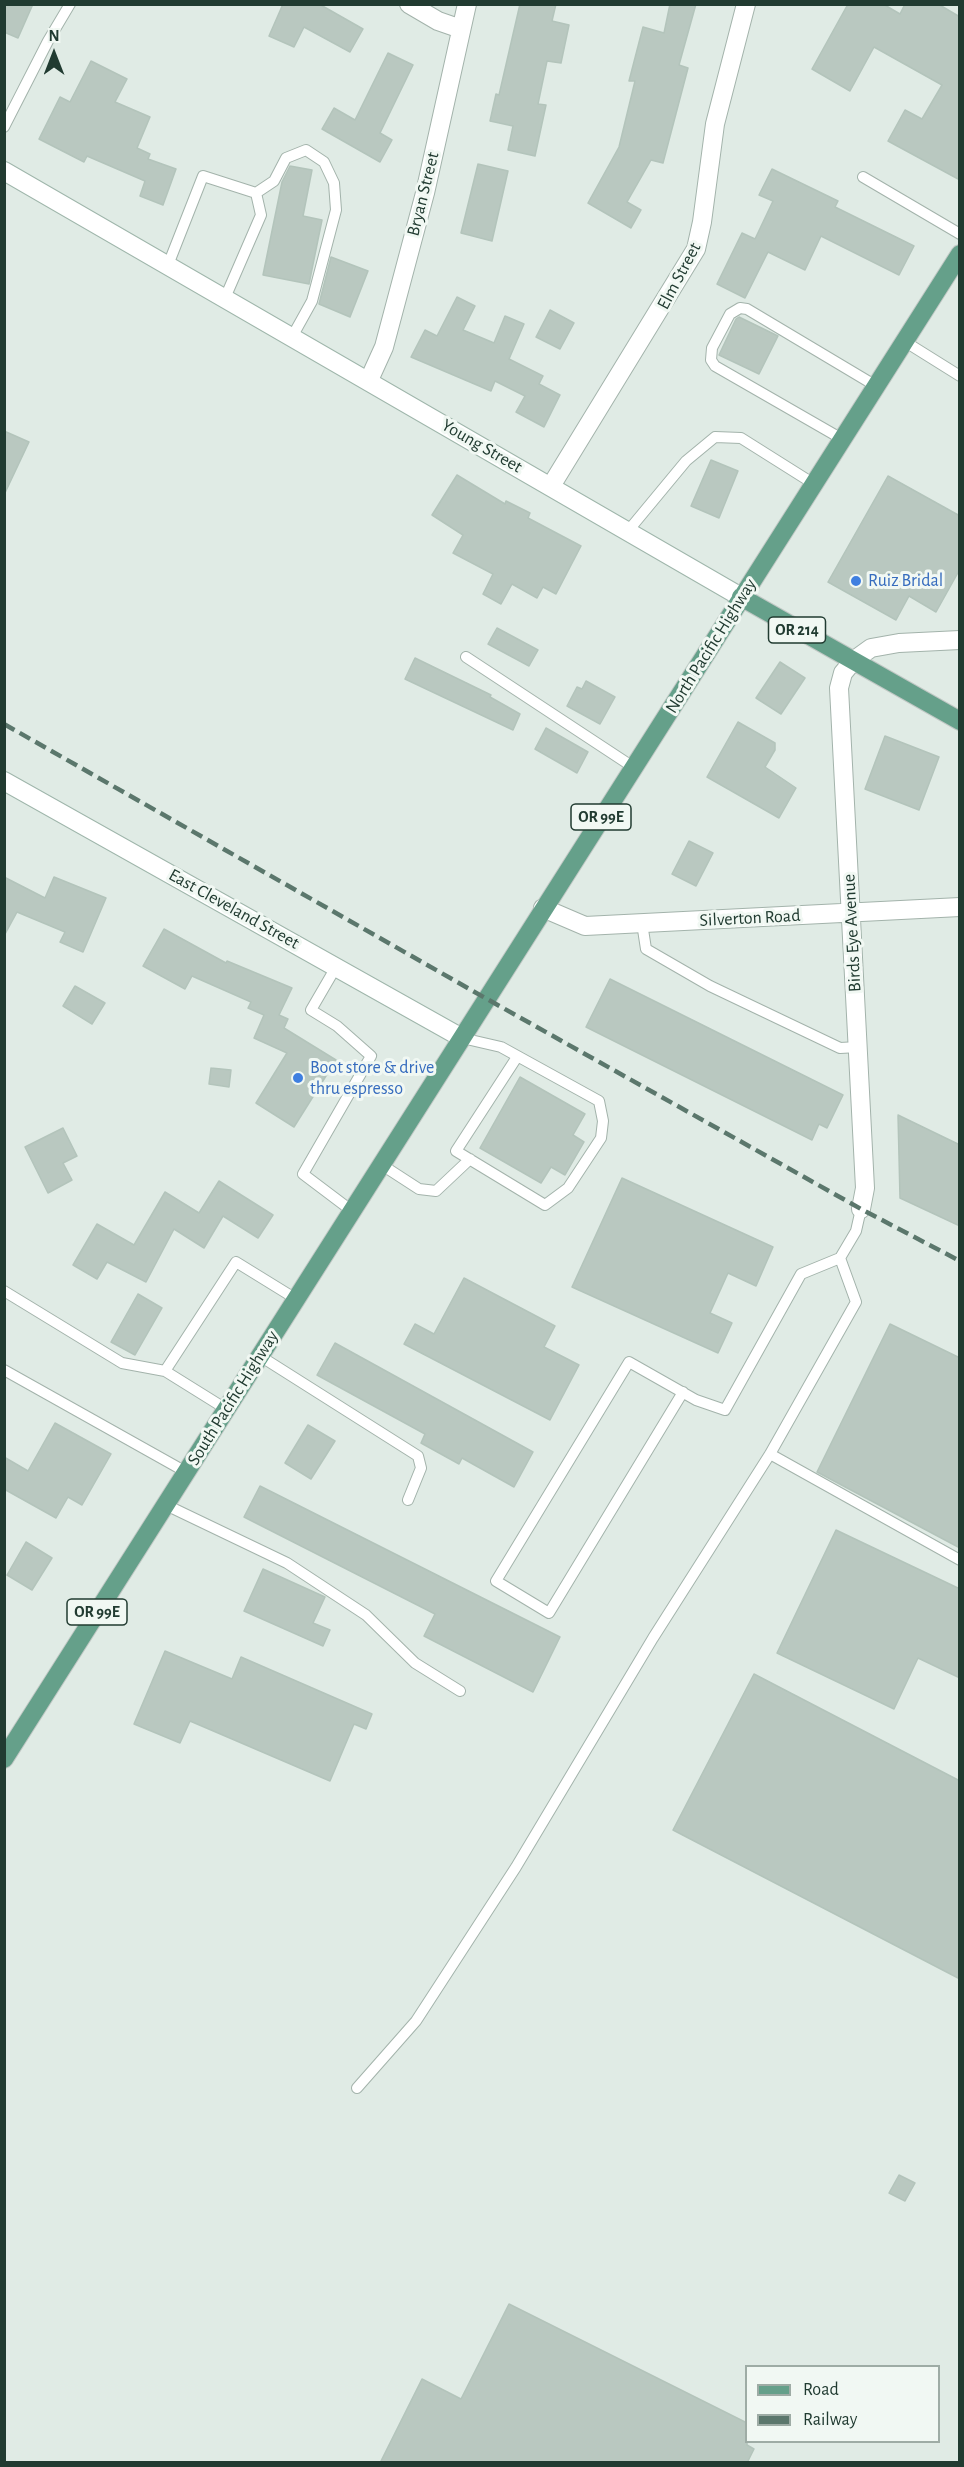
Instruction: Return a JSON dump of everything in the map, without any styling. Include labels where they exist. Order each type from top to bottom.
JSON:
[{"type":"main road","name":"North Pacific Highway","points":[[462,1038],[960,254]]},
{"type":"main road","name":"Young Street","points":[[741,597],[960,722]]},
{"type":"main road","name":"South Pacific Highway","points":[[4,1759],[462,1038]]},
{"type":"street","points":[[409,4],[438,21],[461,29]]},
{"type":"street","name":"Bryan Street","points":[[369,380],[380,360],[387,336],[424,193],[467,4]]},
{"type":"street","name":"Elm Street","points":[[551,486],[696,249],[702,222],[715,124],[746,4]]},
{"type":"street","name":"Young Street","points":[[4,171],[741,597]]},
{"type":"street","points":[[853,661],[877,646],[960,640]]},
{"type":"street","name":"Birds Eye Avenue","points":[[853,661],[843,673],[839,688],[864,1188],[861,1209]]},
{"type":"street","name":"East Cleveland Street","points":[[4,781],[462,1038]]},
{"type":"street","name":"Silverton Road","points":[[543,908],[585,926],[960,906]]},
{"type":"lane","points":[[4,127],[48,41],[70,4]]},
{"type":"lane","points":[[256,193],[274,181],[286,158],[306,150],[324,162],[334,183],[336,210],[312,301],[292,337]]},
{"type":"lane","points":[[168,265],[203,176],[256,193]]},
{"type":"lane","points":[[862,177],[960,234]]},
{"type":"lane","points":[[225,298],[261,216],[256,193]]},
{"type":"lane","points":[[842,439],[714,366],[711,360],[712,348],[730,314],[740,308],[747,309],[876,386]]},
{"type":"lane","points":[[904,341],[960,375]]},
{"type":"lane","points":[[628,531],[686,461],[716,437],[741,438],[814,484]]},
{"type":"lane","points":[[466,657],[633,767]]},
{"type":"lane","points":[[642,923],[646,949],[710,986],[840,1048],[858,1047]]},
{"type":"lane","points":[[336,967],[311,1010],[337,1026],[371,1056],[303,1173],[352,1211]]},
{"type":"lane","points":[[462,1038],[501,1047],[599,1101],[603,1121],[601,1138],[568,1188],[545,1205],[456,1151],[517,1057]]},
{"type":"lane","points":[[382,1165],[419,1189],[436,1191],[470,1160]]},
{"type":"lane","points":[[683,1392],[549,1613],[496,1581],[629,1362],[683,1392],[725,1410],[801,1274],[840,1258],[855,1231],[861,1209]]},
{"type":"lane","points":[[357,2088],[422,2012],[516,1867],[653,1638],[770,1454],[856,1302],[840,1258]]},
{"type":"lane","points":[[165,1371],[236,1262],[296,1299]]},
{"type":"lane","points":[[4,1291],[122,1363],[165,1371],[226,1409]]},
{"type":"lane","points":[[260,1356],[418,1456],[421,1468],[408,1500]]},
{"type":"lane","points":[[4,1370],[186,1472]]},
{"type":"lane","points":[[770,1454],[960,1560]]},
{"type":"lane","points":[[166,1505],[287,1563],[366,1616],[415,1663],[460,1691]]},
{"type":"building","points":[[4,4],[33,4],[18,38],[4,32]]},
{"type":"building","points":[[283,4],[319,4],[363,29],[350,52],[304,27],[294,47],[269,36]]},
{"type":"building","points":[[520,4],[556,4],[552,21],[569,25],[561,63],[547,61],[538,104],[546,105],[535,156],[508,150],[513,126],[490,121],[496,94],[499,95]]},
{"type":"building","points":[[670,4],[696,4],[679,65],[688,68],[663,163],[651,160],[627,202],[641,210],[631,228],[588,203],[619,147],[635,81],[629,81],[643,27],[664,33]]},
{"type":"building","points":[[848,4],[883,4],[900,14],[905,4],[938,4],[960,17],[960,180],[888,141],[905,110],[922,119],[942,85],[874,47],[850,91],[812,69]]},
{"type":"building","points":[[388,53],[413,65],[380,133],[392,140],[380,162],[322,129],[334,108],[355,120]]},
{"type":"building","points":[[91,61],[127,79],[115,102],[150,117],[137,148],[150,154],[148,159],[176,169],[163,205],[140,196],[145,181],[87,156],[84,162],[39,139],[60,97],[70,102]]},
{"type":"building","points":[[478,164],[508,171],[492,241],[461,233]]},
{"type":"building","points":[[290,166],[312,170],[303,216],[322,220],[309,284],[263,275],[282,182]]},
{"type":"building","points":[[772,169],[838,201],[835,207],[914,246],[899,275],[821,236],[805,270],[768,252],[745,298],[717,284],[742,233],[755,239],[773,201],[759,195]]},
{"type":"building","points":[[331,257],[368,271],[350,317],[319,304]]},
{"type":"building","points":[[457,297],[475,306],[463,330],[494,343],[505,316],[524,324],[509,359],[543,376],[539,384],[560,395],[544,427],[516,412],[525,396],[495,381],[491,391],[411,357],[425,330],[437,336]]},
{"type":"building","points":[[550,310],[574,323],[560,349],[536,337]]},
{"type":"building","points":[[739,317],[778,336],[759,374],[719,355]]},
{"type":"building","points":[[4,431],[29,442],[4,495]]},
{"type":"building","points":[[711,460],[738,471],[719,518],[691,506]]},
{"type":"building","points":[[457,475],[505,504],[506,501],[530,513],[528,518],[581,546],[556,594],[543,587],[537,598],[512,584],[501,604],[483,594],[493,574],[453,553],[463,535],[432,515]]},
{"type":"building","points":[[888,476],[960,516],[960,569],[936,612],[909,596],[896,620],[828,582]]},
{"type":"building","points":[[497,628],[538,650],[529,666],[488,644]]},
{"type":"building","points":[[415,658],[491,695],[490,697],[520,714],[513,730],[405,679]]},
{"type":"building","points":[[780,662],[805,678],[781,714],[756,698]]},
{"type":"building","points":[[586,681],[615,697],[600,724],[567,706],[577,687],[582,689]]},
{"type":"building","points":[[738,722],[775,743],[775,750],[765,767],[796,788],[779,818],[707,777]]},
{"type":"building","points":[[546,728],[588,752],[577,773],[535,749]]},
{"type":"building","points":[[885,736],[939,757],[919,810],[865,789]]},
{"type":"building","points":[[689,841],[713,853],[696,886],[672,874]]},
{"type":"building","points":[[4,877],[45,898],[54,877],[106,898],[83,952],[60,942],[65,932],[17,912],[4,936]]},
{"type":"building","points":[[164,929],[226,963],[227,961],[292,988],[279,1015],[288,1019],[284,1028],[336,1060],[294,1127],[256,1103],[287,1053],[254,1038],[264,1015],[248,1008],[251,1002],[192,976],[185,989],[143,966]]},
{"type":"building","points":[[610,979],[843,1095],[827,1128],[819,1124],[812,1140],[586,1027]]},
{"type":"building","points":[[75,986],[105,1003],[92,1024],[63,1006]]},
{"type":"building","points":[[211,1068],[231,1070],[229,1087],[209,1084]]},
{"type":"building","points":[[520,1077],[585,1114],[573,1135],[584,1142],[565,1175],[551,1167],[541,1183],[480,1148]]},
{"type":"building","points":[[898,1115],[960,1145],[960,1226],[900,1198]]},
{"type":"building","points":[[63,1128],[77,1156],[63,1163],[72,1180],[48,1193],[25,1147]]},
{"type":"building","points":[[622,1178],[773,1247],[756,1286],[728,1273],[710,1313],[732,1323],[718,1353],[572,1287]]},
{"type":"building","points":[[219,1181],[273,1215],[258,1238],[223,1216],[204,1248],[174,1229],[146,1282],[107,1262],[97,1279],[73,1265],[97,1224],[134,1245],[165,1192],[199,1213]]},
{"type":"building","points":[[464,1278],[555,1326],[544,1347],[579,1365],[550,1420],[404,1344],[415,1324],[434,1334]]},
{"type":"building","points":[[138,1294],[162,1308],[135,1355],[111,1342]]},
{"type":"building","points":[[890,1324],[960,1358],[960,1548],[817,1472]]},
{"type":"building","points":[[335,1343],[533,1452],[514,1487],[462,1458],[459,1464],[421,1443],[425,1434],[317,1375]]},
{"type":"building","points":[[55,1423],[111,1454],[82,1505],[68,1497],[56,1518],[4,1489],[4,1457],[28,1471]]},
{"type":"building","points":[[308,1425],[335,1441],[311,1479],[285,1463]]},
{"type":"building","points":[[260,1486],[560,1637],[533,1692],[424,1636],[435,1614],[244,1517]]},
{"type":"building","points":[[836,1530],[960,1589],[960,1678],[918,1658],[894,1709],[777,1653]]},
{"type":"building","points":[[26,1542],[52,1558],[32,1590],[7,1575]]},
{"type":"building","points":[[263,1569],[325,1597],[313,1623],[330,1630],[323,1646],[244,1611]]},
{"type":"building","points":[[165,1651],[232,1679],[241,1657],[372,1714],[366,1729],[354,1724],[330,1781],[190,1721],[180,1743],[134,1724]]},
{"type":"building","points":[[754,1674],[960,1781],[960,1979],[673,1830]]},
{"type":"building","points":[[899,2175],[915,2183],[905,2201],[889,2193]]},
{"type":"building","points":[[509,2304],[745,2422],[745,2443],[754,2449],[747,2463],[380,2463],[422,2379],[461,2399]]},
{"type":"railway","points":[[4,724],[487,999],[861,1209],[960,1261]]},
{"type":"place","name":"Ruiz Bridal","points":[[856,581]]},
{"type":"place","name":"Boot store & drive thru espresso","points":[[298,1078]]}]
